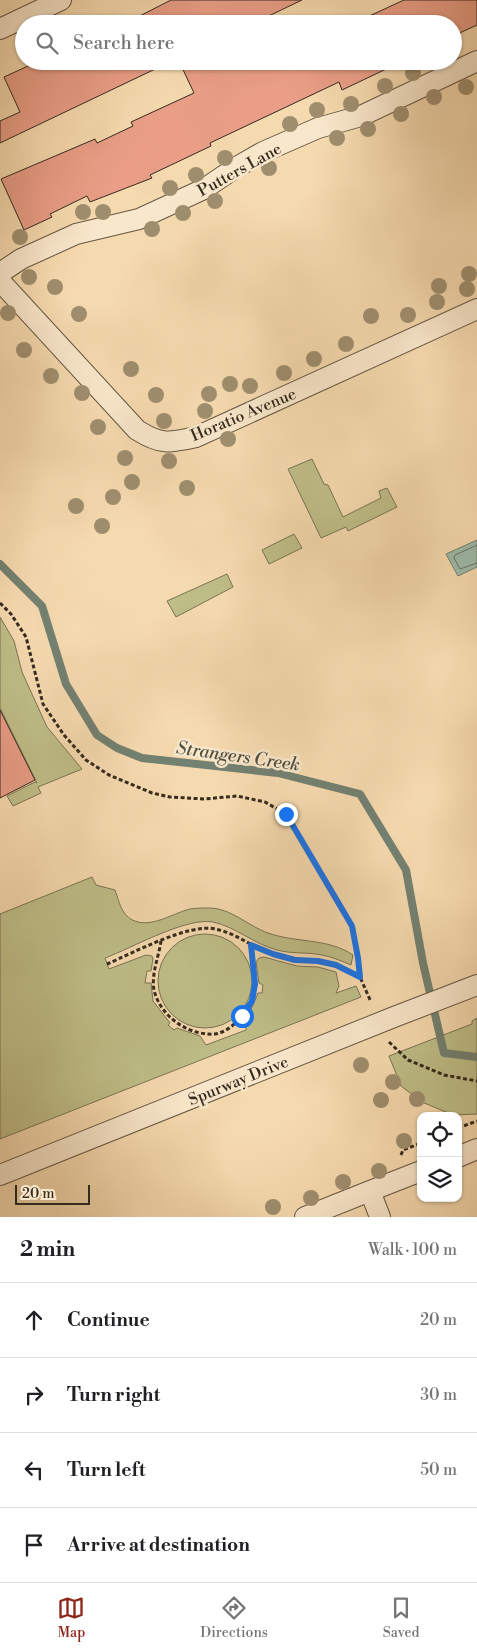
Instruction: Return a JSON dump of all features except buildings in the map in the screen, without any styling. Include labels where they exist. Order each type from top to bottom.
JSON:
[{"type":"street","points":[[28,15],[61,0]]},
{"type":"street","points":[[0,28],[15,21]]},
{"type":"street","name":"Putters Lane","points":[[462,68],[477,61]]},
{"type":"street","name":"Putters Lane","points":[[0,273],[21,259],[76,234],[139,219],[204,189],[263,152],[318,128],[361,116],[458,70]]},
{"type":"street","name":"Horatio Avenue","points":[[0,281],[137,430],[153,440],[175,442],[196,437],[475,316]]},
{"type":"street","name":"Spurway Drive","points":[[0,1175],[387,1027],[472,987]]},
{"type":"street","points":[[462,1155],[477,1149]]},
{"type":"street","points":[[305,1217],[417,1173]]},
{"type":"street","points":[[370,1191],[380,1217]]},
{"type":"path","points":[[0,603],[26,637],[43,704],[64,735],[86,760],[109,775],[152,793],[170,797],[204,799],[237,796],[265,802],[286,814],[352,926],[360,977],[387,1027],[408,1060],[444,1075],[477,1080]]},
{"type":"path","points":[[107,964],[181,932],[197,928],[215,929],[280,956],[336,965],[360,977]]},
{"type":"path","points":[[161,941],[154,971],[154,989],[158,1000],[168,1016],[181,1026],[215,1034],[228,1029],[242,1016],[252,1001],[255,984],[251,945]]},
{"type":"path","points":[[462,1127],[477,1121]]},
{"type":"shaded area","points":[[312,459],[324,484],[328,485],[343,517],[381,498],[379,491],[387,488],[397,507],[348,531],[346,527],[321,538],[288,469]]},
{"type":"shaded area","points":[[294,534],[302,548],[269,564],[262,550]]},
{"type":"shaded area","points":[[227,574],[233,587],[176,617],[167,601]]},
{"type":"shaded area","points":[[0,617],[14,641],[22,672],[47,727],[82,769],[38,787],[41,793],[13,806],[7,796],[35,782],[37,783],[0,708]]},
{"type":"shaded area","points":[[92,877],[96,885],[115,890],[125,914],[138,922],[158,921],[190,909],[217,909],[232,914],[268,933],[323,943],[353,955],[351,965],[322,955],[282,951],[261,944],[221,924],[202,922],[189,924],[159,934],[105,958],[109,969],[146,955],[152,956],[151,971],[147,971],[145,983],[151,983],[153,1001],[170,1023],[168,1025],[174,1030],[177,1028],[200,1036],[206,1045],[246,1030],[246,1017],[258,993],[262,993],[263,985],[259,983],[256,962],[259,958],[264,957],[297,966],[318,967],[336,972],[339,986],[336,993],[356,986],[361,997],[0,1139],[0,914]]},
{"type":"shaded area","points":[[205,934],[223,938],[238,948],[248,963],[252,981],[248,999],[238,1014],[223,1024],[205,1028],[187,1024],[172,1014],[162,999],[158,981],[162,963],[172,948],[187,938]]},
{"type":"shaded area","points":[[477,1018],[477,1114],[462,1115],[462,1112],[446,1112],[422,1102],[401,1086],[389,1056],[472,1024],[472,1021]]},
{"type":"water","points":[[477,540],[477,567],[458,576],[446,554]]},
{"type":"waterway","name":"Strangers Creek","points":[[0,564],[42,606],[66,684],[97,735],[117,748],[142,758],[278,773],[360,794],[406,870],[423,963],[444,1053],[477,1057]]},
{"type":"route","points":[[242,1016],[252,1001],[255,984],[251,945],[295,960],[318,961],[336,965],[360,977],[352,926],[286,814]]}]
